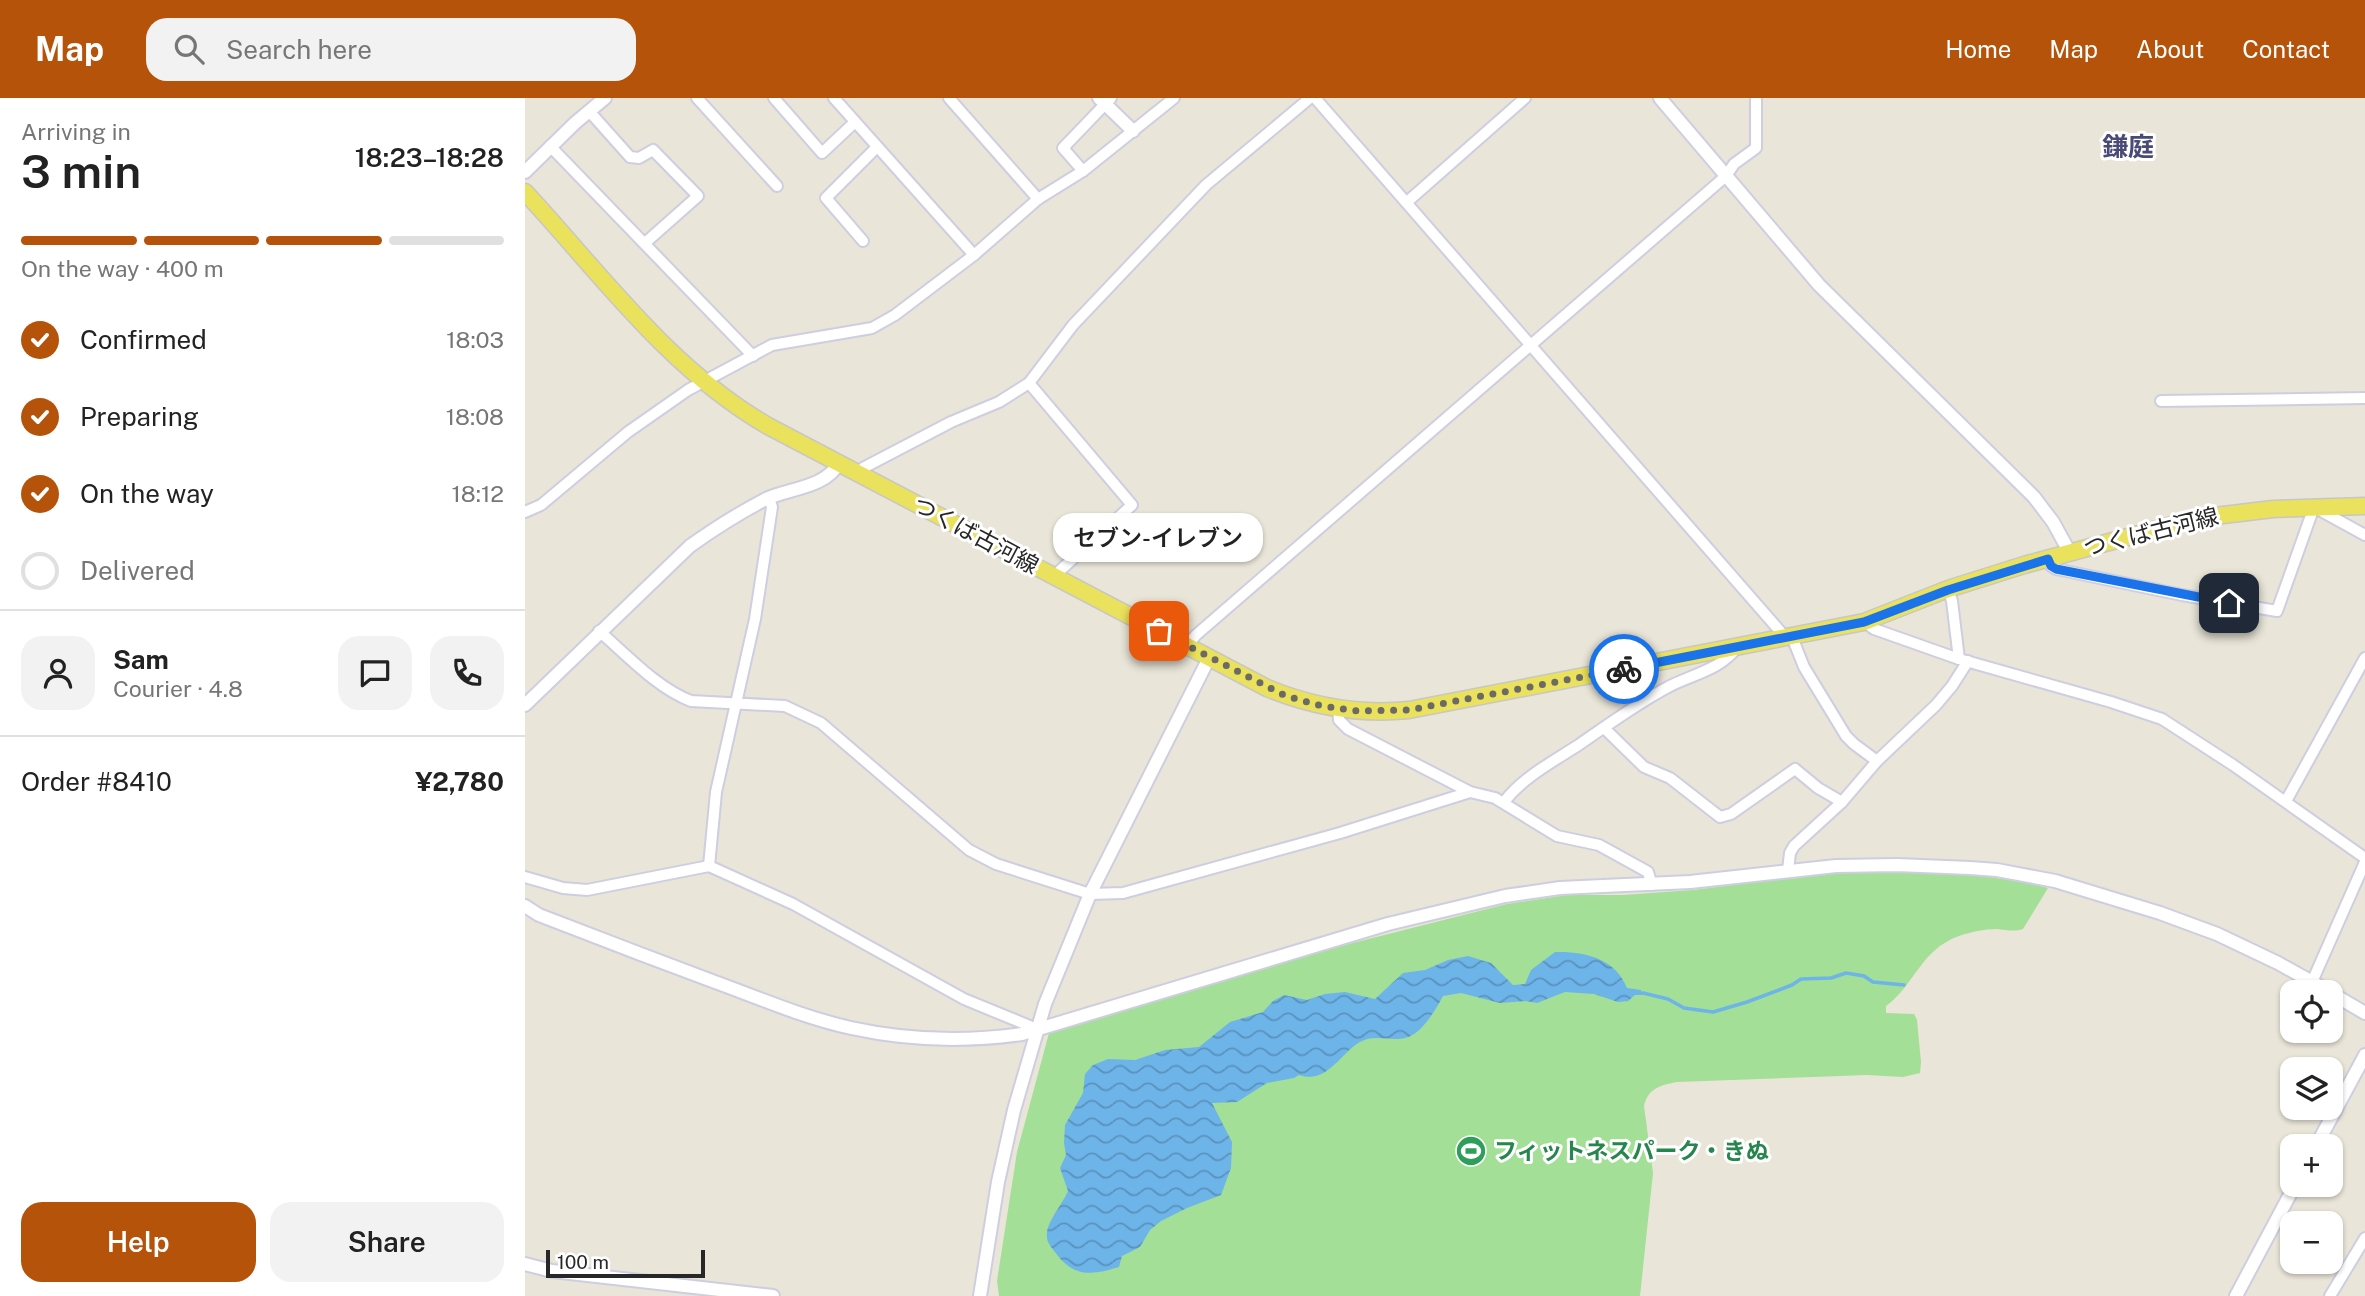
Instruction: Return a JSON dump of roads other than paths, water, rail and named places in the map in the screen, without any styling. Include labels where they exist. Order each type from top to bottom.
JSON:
[{"type":"main road","name":"つくば古河線","points":[[525,192],[662,343],[704,383],[748,415],[1209,659],[1286,696],[1338,709],[1373,712],[1409,710],[1864,622],[1948,590],[2070,552],[2198,518],[2232,512],[2365,506]]},
{"type":"street","points":[[525,172],[550,146],[605,98]]},
{"type":"street","points":[[698,98],[777,186]]},
{"type":"street","points":[[774,98],[822,153],[855,122]]},
{"type":"street","points":[[834,98],[974,255]]},
{"type":"street","points":[[949,98],[1038,199]]},
{"type":"street","points":[[525,512],[547,500],[628,432],[688,390],[772,345],[872,328],[895,315],[974,255],[1038,199],[1083,171],[1174,98]]},
{"type":"street","points":[[857,473],[951,422],[999,402],[1029,383],[1073,325],[1206,185],[1310,98]]},
{"type":"street","points":[[1315,98],[1789,637],[1846,736],[1877,761]]},
{"type":"street","points":[[1407,202],[1525,98]]},
{"type":"street","points":[[1660,98],[1819,285],[2034,496],[2070,552]]},
{"type":"street","points":[[1187,646],[1196,635],[1726,176],[1734,164],[1756,148],[1756,98]]},
{"type":"street","points":[[1083,171],[1063,148],[1105,100],[1133,131]]},
{"type":"street","points":[[589,110],[630,157],[639,158],[653,150],[698,196],[645,243]]},
{"type":"street","points":[[550,146],[753,356]]},
{"type":"street","points":[[863,241],[826,198],[877,147]]},
{"type":"street","points":[[1029,383],[1132,505],[1054,576]]},
{"type":"street","points":[[2161,401],[2365,398]]},
{"type":"street","points":[[525,705],[690,546],[716,527],[769,498],[829,477],[839,463]]},
{"type":"street","points":[[709,866],[716,792],[760,593],[772,507],[769,498]]},
{"type":"street","points":[[2048,559],[2056,569],[2277,611],[2314,507],[2365,535]]},
{"type":"street","points":[[1788,870],[1790,853],[1794,846],[1842,802],[1877,761],[1952,687],[1963,660],[1948,590]]},
{"type":"street","points":[[1864,622],[1874,629],[1963,660],[2162,719],[2286,801],[2365,860],[2313,980]]},
{"type":"street","points":[[599,631],[681,697],[691,701],[785,706],[821,723],[969,850],[996,864],[1090,894],[1138,890],[1377,822],[1470,792]]},
{"type":"street","points":[[1504,802],[1530,777],[1663,690],[1725,662],[1739,646]]},
{"type":"street","points":[[2286,801],[2365,658]]},
{"type":"street","points":[[980,1296],[998,1182],[1014,1110],[1037,1029],[1061,962],[1090,894],[1209,659]]},
{"type":"street","points":[[1338,709],[1339,720],[1348,729],[1470,792],[1504,802],[1557,836],[1599,845],[1642,867],[1651,875],[1652,885]]},
{"type":"street","points":[[1604,728],[1644,766],[1658,775],[1670,778],[1720,817],[1731,814],[1795,769],[1818,788],[1842,802]]},
{"type":"street","points":[[525,905],[539,915],[794,1011],[851,1028],[897,1036],[937,1038],[1007,1036],[1037,1029],[1388,924],[1505,895],[1560,888],[1652,885],[1836,866],[1898,865],[1984,869],[2031,876],[2188,922],[2245,946],[2308,980]]},
{"type":"street","points":[[525,877],[563,888],[587,890],[709,866],[793,904],[964,999],[1037,1029]]},
{"type":"street","points":[[2343,999],[2365,1013]]},
{"type":"street","points":[[2322,1134],[2365,1055]]},
{"type":"street","points":[[2236,1296],[2289,1197]]},
{"type":"street","points":[[2330,1296],[2365,1238]]},
{"type":"street","points":[[525,1264],[552,1271],[773,1296]]},
{"type":"water","points":[[1555,952],[1577,953],[1598,959],[1615,970],[1627,988],[1641,990],[1643,995],[1635,995],[1628,1001],[1618,1002],[1594,994],[1565,992],[1537,1003],[1500,1003],[1461,993],[1443,996],[1426,1022],[1408,1037],[1362,1041],[1318,1075],[1299,1075],[1267,1083],[1237,1102],[1212,1103],[1232,1142],[1231,1168],[1221,1195],[1161,1221],[1150,1230],[1140,1247],[1122,1256],[1119,1267],[1091,1273],[1076,1270],[1062,1260],[1049,1243],[1047,1232],[1051,1220],[1068,1191],[1060,1168],[1066,1155],[1065,1125],[1083,1093],[1085,1074],[1093,1065],[1108,1059],[1135,1060],[1165,1050],[1199,1047],[1230,1022],[1263,1012],[1273,1001],[1284,995],[1307,1000],[1325,994],[1345,992],[1375,999],[1403,973],[1425,970],[1448,960],[1468,956],[1491,963],[1513,985],[1525,984],[1531,970]]},
{"type":"waterway","points":[[1643,993],[1668,999],[1684,1008],[1713,1012],[1747,1002],[1801,979],[1831,978],[1846,973],[1864,976],[1873,982],[1904,985]]},
{"type":"place","name":"セブン-イレブン","points":[[1159,631]]},
{"type":"place","name":"フィットネスパーク・きぬ","points":[[1471,1151]]},
{"type":"district","name":"鎌庭","points":[[2128,147]]}]
